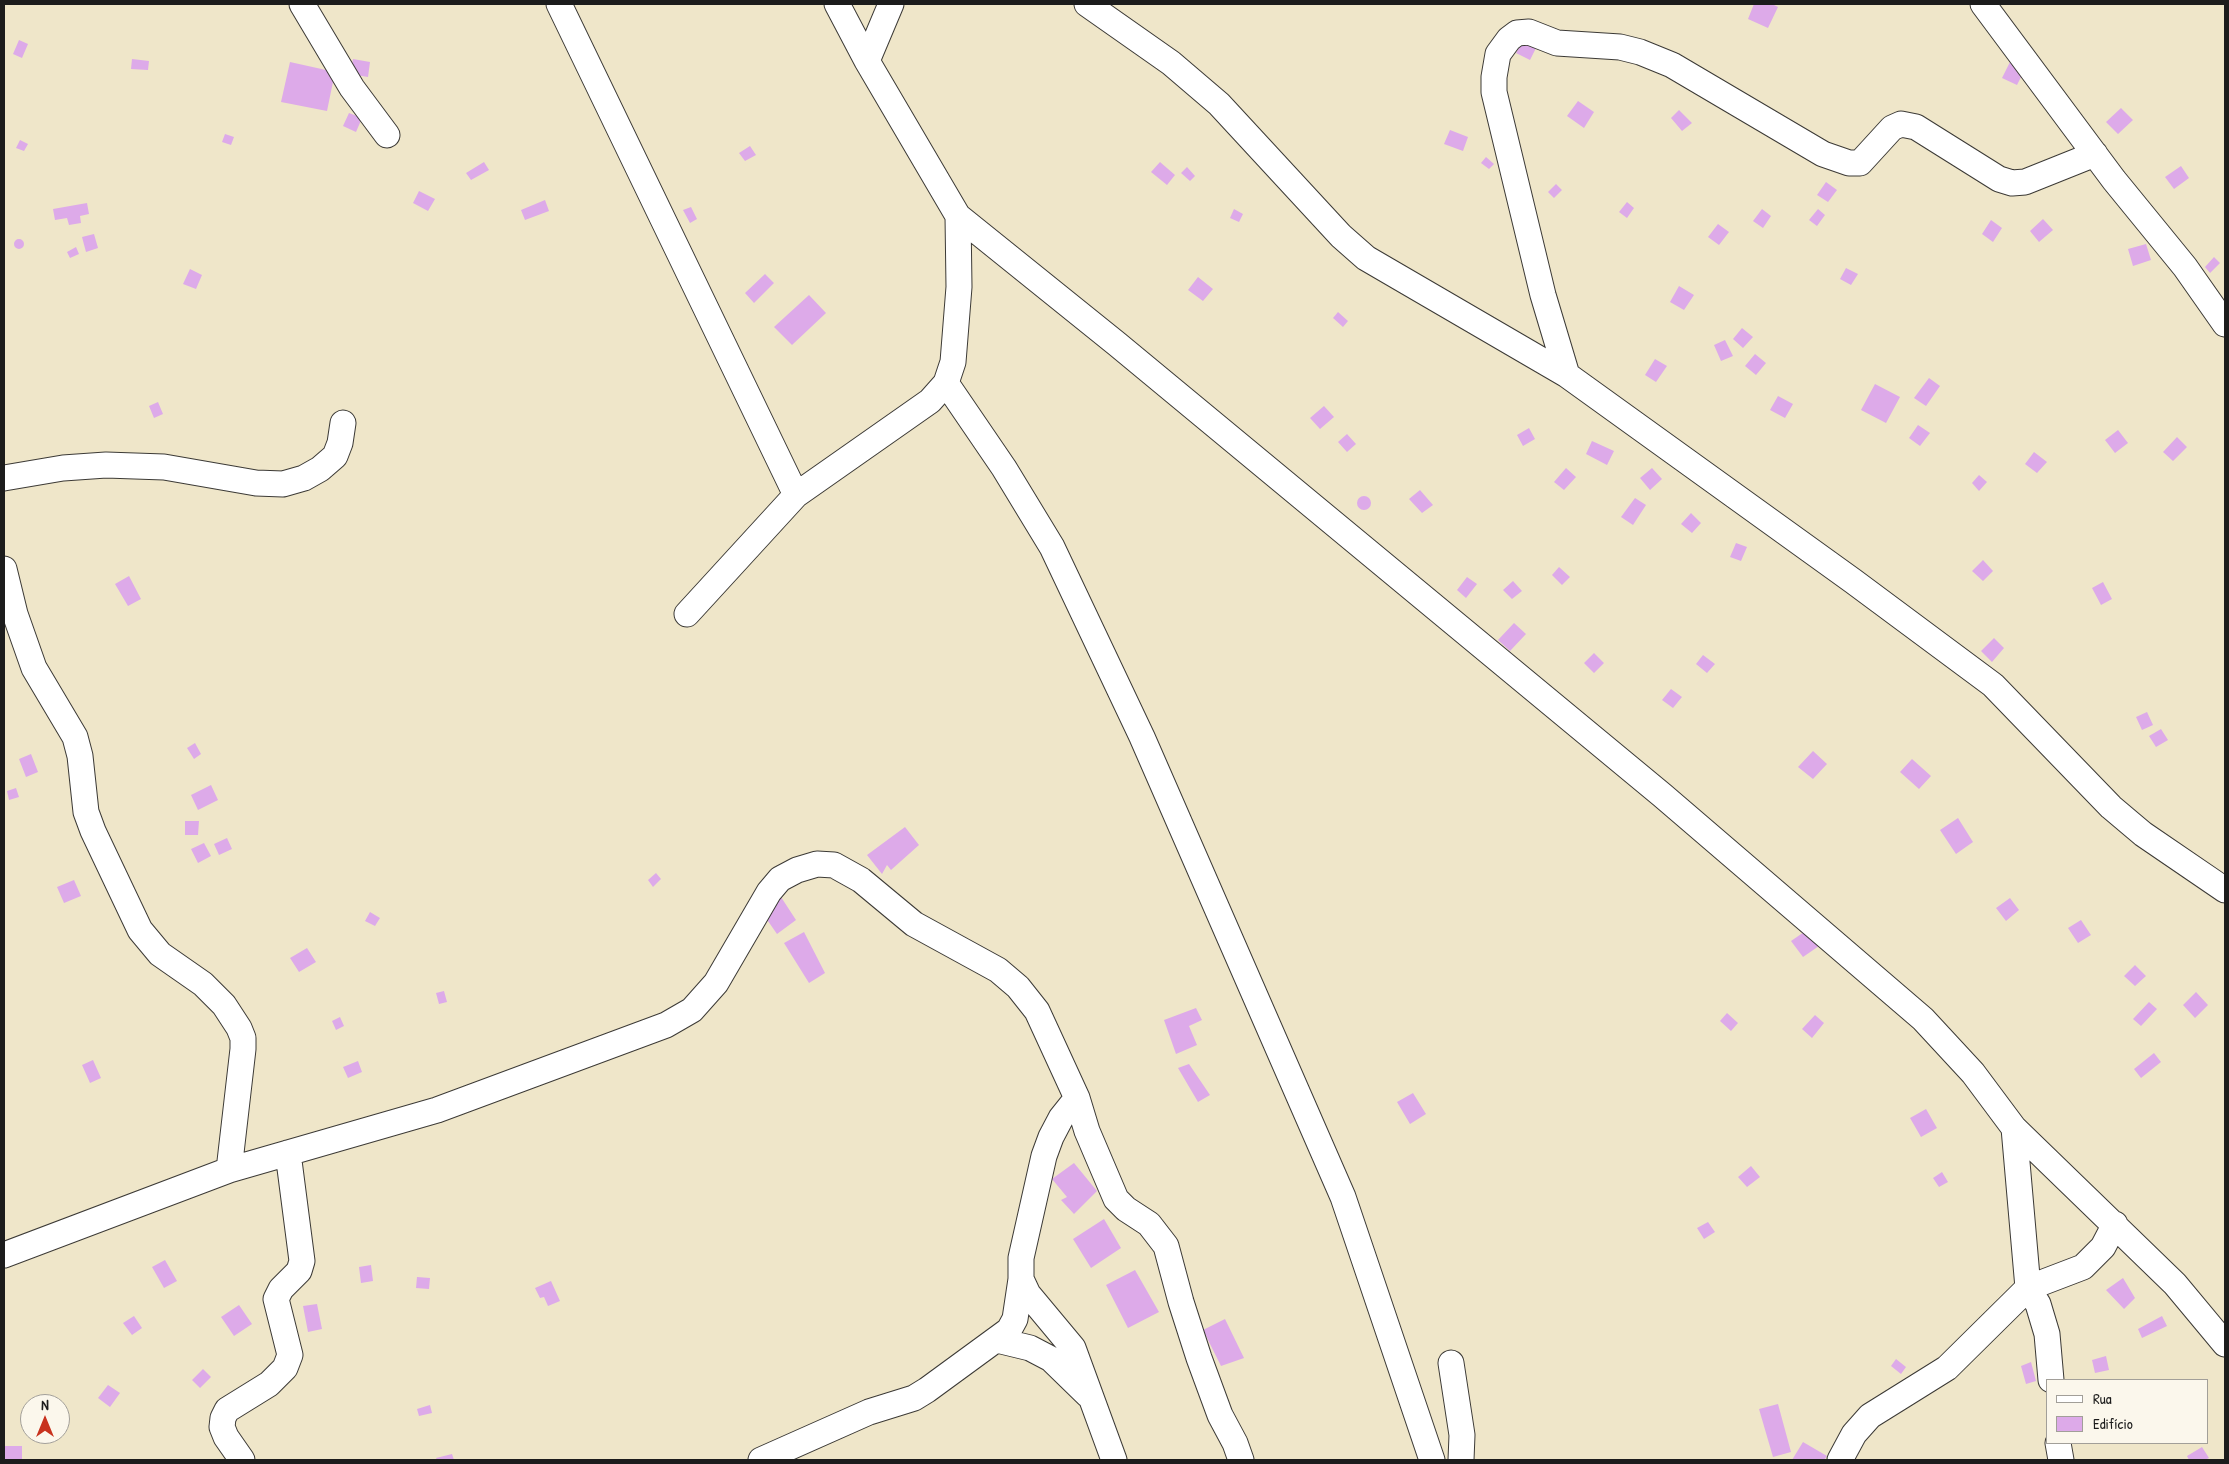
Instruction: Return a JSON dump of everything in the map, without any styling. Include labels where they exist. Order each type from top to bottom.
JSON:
[{"type":"street","points":[[302,4],[352,88],[387,135]]},
{"type":"street","points":[[559,4],[796,495]]},
{"type":"street","points":[[837,4],[867,61],[958,216],[1117,344],[1647,782],[1923,1019],[1974,1073],[2014,1128],[2175,1284],[2225,1344]]},
{"type":"street","points":[[867,61],[891,4]]},
{"type":"street","points":[[1087,4],[1171,63],[1219,104],[1341,236],[1366,258],[1567,376],[1845,575],[1993,686],[2111,807],[2143,834],[2225,890]]},
{"type":"street","points":[[1983,4],[2095,154],[2185,267],[2225,324]]},
{"type":"street","points":[[1567,376],[1543,295],[1494,92],[1494,76],[1498,54],[1509,39],[1517,33],[1529,32],[1558,43],[1620,47],[1640,52],[1672,65],[1823,154],[1849,163],[1860,163],[1892,128],[1901,124],[1916,127],[1999,179],[2012,183],[2025,182],[2095,154]]},
{"type":"street","points":[[687,614],[796,495],[930,401],[946,383],[953,362],[959,287],[958,216]]},
{"type":"street","points":[[946,383],[1004,468],[1052,548],[1142,737],[1343,1197],[1432,1460]]},
{"type":"street","points":[[4,478],[63,468],[106,465],[164,467],[256,483],[283,484],[304,478],[320,469],[335,456],[340,443],[343,423]]},
{"type":"street","points":[[4,569],[14,614],[34,668],[74,737],[80,756],[86,812],[93,831],[140,930],[160,954],[203,984],[224,1005],[240,1028],[243,1038],[243,1049],[229,1170]]},
{"type":"street","points":[[4,1255],[229,1170],[437,1110],[666,1025],[692,1010],[716,983],[769,892],[780,879],[797,870],[817,864],[834,865],[861,880],[914,924],[998,970],[1018,987],[1037,1011],[1078,1098],[1087,1131],[1116,1199],[1126,1210],[1149,1224],[1166,1246],[1181,1302],[1202,1366],[1220,1416],[1235,1442],[1241,1460]]},
{"type":"street","points":[[761,1460],[869,1412],[914,1398],[1009,1330],[1015,1319],[1022,1258],[1044,1156],[1061,1118],[1078,1098]]},
{"type":"street","points":[[2014,1128],[2028,1288],[2038,1304],[2047,1334],[2051,1379]]},
{"type":"street","points":[[242,1460],[226,1437],[222,1426],[223,1418],[227,1410],[269,1384],[285,1368],[290,1355],[276,1299],[281,1289],[299,1271],[302,1261],[288,1153]]},
{"type":"street","points":[[1840,1460],[1854,1434],[1870,1416],[1947,1368],[2028,1288],[2083,1267],[2103,1247],[2115,1224]]},
{"type":"street","points":[[1021,1279],[1028,1294],[1073,1348],[1114,1460]]},
{"type":"street","points":[[997,1340],[1030,1348],[1051,1359],[1092,1400]]},
{"type":"street","points":[[1451,1363],[1462,1435],[1461,1460]]},
{"type":"street","points":[[2058,1444],[2061,1460]]},
{"type":"building","points":[[1754,4],[1772,4],[1778,7],[1768,28],[1748,19]]},
{"type":"building","points":[[1524,39],[1537,46],[1530,60],[1516,53]]},
{"type":"building","points":[[19,40],[28,44],[22,58],[13,54]]},
{"type":"building","points":[[132,59],[149,61],[148,70],[131,69]]},
{"type":"building","points":[[353,59],[370,62],[368,77],[350,74]]},
{"type":"building","points":[[290,62],[335,72],[327,111],[281,102]]},
{"type":"building","points":[[2010,62],[2025,69],[2017,85],[2002,78]]},
{"type":"building","points":[[1578,101],[1594,112],[1584,128],[1567,116]]},
{"type":"building","points":[[2121,108],[2133,120],[2118,134],[2106,122]]},
{"type":"building","points":[[1679,110],[1692,123],[1682,131],[1671,118]]},
{"type":"building","points":[[349,113],[362,118],[356,132],[343,126]]},
{"type":"building","points":[[1450,130],[1468,137],[1463,151],[1444,144]]},
{"type":"building","points":[[225,134],[234,137],[231,145],[222,142]]},
{"type":"building","points":[[20,140],[28,144],[24,151],[16,148]]},
{"type":"building","points":[[750,146],[756,155],[745,161],[739,153]]},
{"type":"building","points":[[1486,157],[1494,164],[1489,169],[1481,163]]},
{"type":"building","points":[[484,162],[489,170],[471,180],[466,173]]},
{"type":"building","points":[[1160,162],[1175,175],[1167,185],[1151,172]]},
{"type":"building","points":[[2181,166],[2189,178],[2174,189],[2165,177]]},
{"type":"building","points":[[1187,167],[1195,176],[1190,181],[1181,173]]},
{"type":"building","points":[[1826,182],[1837,190],[1828,202],[1817,195]]},
{"type":"building","points":[[1556,184],[1562,190],[1554,198],[1548,192]]},
{"type":"building","points":[[419,191],[435,199],[428,211],[413,203]]},
{"type":"building","points":[[545,200],[549,211],[525,220],[521,210]]},
{"type":"building","points":[[1627,202],[1634,208],[1627,218],[1619,212]]},
{"type":"building","points":[[87,203],[89,214],[80,216],[81,223],[69,225],[67,218],[55,220],[53,209]]},
{"type":"building","points":[[691,207],[697,219],[690,223],[683,210]]},
{"type":"building","points":[[1234,209],[1243,214],[1239,222],[1230,218]]},
{"type":"building","points":[[1762,209],[1771,216],[1763,228],[1753,221]]},
{"type":"building","points":[[1818,209],[1825,215],[1817,226],[1809,220]]},
{"type":"building","points":[[2043,219],[2053,230],[2039,242],[2030,231]]},
{"type":"building","points":[[1991,220],[2002,228],[1993,242],[1982,234]]},
{"type":"building","points":[[1718,224],[1729,232],[1719,245],[1708,237]]},
{"type":"building","points":[[94,234],[98,248],[86,252],[82,237]]},
{"type":"building","points":[[17,239],[21,239],[24,244],[23,248],[17,249],[14,246],[14,242]]},
{"type":"building","points":[[2146,244],[2151,260],[2133,266],[2128,249]]},
{"type":"building","points":[[76,247],[79,254],[70,258],[67,252]]},
{"type":"building","points":[[2214,257],[2220,263],[2210,273],[2205,267]]},
{"type":"building","points":[[1846,268],[1858,274],[1851,285],[1840,279]]},
{"type":"building","points":[[190,269],[202,275],[196,289],[183,284]]},
{"type":"building","points":[[765,274],[774,283],[754,303],[745,293]]},
{"type":"building","points":[[1198,277],[1213,289],[1203,301],[1188,290]]},
{"type":"building","points":[[1679,286],[1694,295],[1684,310],[1670,302]]},
{"type":"building","points":[[809,295],[826,313],[792,345],[774,327]]},
{"type":"building","points":[[1338,312],[1348,321],[1343,327],[1333,318]]},
{"type":"building","points":[[1742,328],[1753,337],[1743,348],[1733,339]]},
{"type":"building","points":[[1725,340],[1733,356],[1721,361],[1714,345]]},
{"type":"building","points":[[1755,354],[1766,363],[1756,375],[1745,366]]},
{"type":"building","points":[[1655,359],[1667,366],[1656,382],[1645,375]]},
{"type":"building","points":[[1929,378],[1940,386],[1926,406],[1914,398]]},
{"type":"building","points":[[1875,384],[1900,397],[1886,423],[1861,410]]},
{"type":"building","points":[[1778,396],[1793,404],[1785,418],[1770,410]]},
{"type":"building","points":[[158,402],[163,414],[154,418],[149,406]]},
{"type":"building","points":[[1324,406],[1334,417],[1320,429],[1310,418]]},
{"type":"building","points":[[1918,425],[1930,433],[1920,446],[1909,438]]},
{"type":"building","points":[[1529,428],[1535,439],[1523,446],[1517,435]]},
{"type":"building","points":[[2118,430],[2128,443],[2115,453],[2105,440]]},
{"type":"building","points":[[1347,434],[1356,444],[1347,452],[1338,442]]},
{"type":"building","points":[[2177,437],[2187,447],[2173,461],[2163,452]]},
{"type":"building","points":[[1592,441],[1614,451],[1607,465],[1586,454]]},
{"type":"building","points":[[2034,452],[2047,462],[2037,473],[2025,464]]},
{"type":"building","points":[[1566,468],[1576,477],[1564,490],[1554,482]]},
{"type":"building","points":[[1652,468],[1662,479],[1650,490],[1640,478]]},
{"type":"building","points":[[1979,475],[1987,482],[1979,491],[1972,483]]},
{"type":"building","points":[[1420,490],[1433,505],[1422,513],[1409,499]]},
{"type":"building","points":[[1361,496],[1367,496],[1371,503],[1367,510],[1361,510],[1357,506],[1357,500]]},
{"type":"building","points":[[1635,498],[1646,505],[1633,525],[1621,517]]},
{"type":"building","points":[[1691,513],[1701,523],[1692,533],[1681,524]]},
{"type":"building","points":[[1736,543],[1747,547],[1741,561],[1730,557]]},
{"type":"building","points":[[1983,560],[1993,571],[1983,581],[1972,571]]},
{"type":"building","points":[[1559,567],[1570,577],[1562,585],[1552,575]]},
{"type":"building","points":[[129,576],[141,599],[128,606],[115,584]]},
{"type":"building","points":[[1467,577],[1477,584],[1466,598],[1457,590]]},
{"type":"building","points":[[1513,581],[1522,591],[1512,599],[1503,590]]},
{"type":"building","points":[[2103,582],[2112,599],[2101,605],[2092,588]]},
{"type":"building","points":[[1514,623],[1526,634],[1510,651],[1498,640]]},
{"type":"building","points":[[1994,638],[2004,648],[1992,662],[1981,651]]},
{"type":"building","points":[[1594,653],[1604,663],[1594,673],[1584,663]]},
{"type":"building","points":[[1703,655],[1715,664],[1707,673],[1696,664]]},
{"type":"building","points":[[1671,689],[1682,697],[1673,708],[1662,700]]},
{"type":"building","points":[[2147,712],[2153,725],[2142,730],[2136,717]]},
{"type":"building","points":[[2161,729],[2168,740],[2156,747],[2149,736]]},
{"type":"building","points":[[195,743],[201,754],[194,759],[187,748]]},
{"type":"building","points":[[1813,751],[1827,764],[1813,779],[1798,767]]},
{"type":"building","points":[[31,754],[38,772],[26,777],[19,759]]},
{"type":"building","points":[[1912,759],[1931,776],[1919,789],[1900,772]]},
{"type":"building","points":[[211,785],[218,800],[198,810],[191,795]]},
{"type":"building","points":[[16,788],[19,797],[9,800],[7,791]]},
{"type":"building","points":[[1958,818],[1973,842],[1956,854],[1940,830]]},
{"type":"building","points":[[185,821],[199,821],[198,835],[185,835]]},
{"type":"building","points":[[905,827],[919,845],[891,870],[887,865],[882,874],[867,855]]},
{"type":"building","points":[[227,838],[232,849],[219,855],[214,844]]},
{"type":"building","points":[[204,843],[211,856],[198,863],[191,849]]},
{"type":"building","points":[[656,873],[661,879],[653,887],[648,880]]},
{"type":"building","points":[[74,880],[81,896],[64,903],[57,887]]},
{"type":"building","points":[[781,897],[796,920],[777,934],[761,911]]},
{"type":"building","points":[[2010,898],[2019,910],[2006,921],[1996,908]]},
{"type":"building","points":[[370,912],[380,918],[375,926],[365,921]]},
{"type":"building","points":[[2081,920],[2091,935],[2078,943],[2068,928]]},
{"type":"building","points":[[1807,930],[1819,946],[1803,957],[1791,941]]},
{"type":"building","points":[[804,932],[825,973],[809,983],[784,943]]},
{"type":"building","points":[[307,948],[316,962],[299,972],[290,958]]},
{"type":"building","points":[[2135,965],[2146,976],[2135,986],[2124,976]]},
{"type":"building","points":[[444,991],[447,1002],[439,1004],[436,993]]},
{"type":"building","points":[[2196,992],[2208,1005],[2195,1018],[2183,1005]]},
{"type":"building","points":[[2149,1002],[2157,1009],[2141,1026],[2133,1019]]},
{"type":"building","points":[[1196,1008],[1202,1020],[1189,1026],[1197,1045],[1176,1054],[1164,1020]]},
{"type":"building","points":[[1727,1013],[1738,1023],[1731,1031],[1720,1021]]},
{"type":"building","points":[[1815,1015],[1824,1023],[1812,1038],[1802,1029]]},
{"type":"building","points":[[340,1017],[344,1026],[336,1030],[332,1021]]},
{"type":"building","points":[[2154,1053],[2161,1062],[2141,1078],[2134,1069]]},
{"type":"building","points":[[93,1060],[101,1078],[90,1083],[82,1065]]},
{"type":"building","points":[[358,1061],[362,1072],[348,1078],[343,1067]]},
{"type":"building","points":[[1189,1064],[1210,1095],[1198,1102],[1178,1068]]},
{"type":"building","points":[[1413,1093],[1426,1114],[1410,1124],[1397,1102]]},
{"type":"building","points":[[1926,1109],[1937,1128],[1921,1137],[1910,1118]]},
{"type":"building","points":[[1074,1163],[1097,1191],[1074,1214],[1061,1200],[1067,1197],[1052,1179]]},
{"type":"building","points":[[1751,1166],[1760,1177],[1747,1187],[1738,1177]]},
{"type":"building","points":[[1942,1172],[1948,1182],[1939,1187],[1933,1178]]},
{"type":"building","points":[[1104,1219],[1121,1248],[1091,1268],[1073,1239]]},
{"type":"building","points":[[1708,1222],[1715,1232],[1704,1239],[1697,1228]]},
{"type":"building","points":[[165,1260],[177,1281],[164,1288],[152,1267]]},
{"type":"building","points":[[371,1265],[373,1281],[361,1283],[359,1267]]},
{"type":"building","points":[[1135,1270],[1159,1312],[1128,1328],[1106,1285]]},
{"type":"building","points":[[417,1277],[430,1278],[429,1289],[416,1288]]},
{"type":"building","points":[[2123,1278],[2135,1298],[2124,1309],[2106,1290]]},
{"type":"building","points":[[551,1281],[560,1301],[548,1306],[544,1297],[540,1298],[535,1288]]},
{"type":"building","points":[[317,1304],[322,1329],[308,1332],[303,1306]]},
{"type":"building","points":[[239,1305],[252,1324],[234,1336],[221,1317]]},
{"type":"building","points":[[134,1316],[142,1328],[132,1335],[123,1323]]},
{"type":"building","points":[[2162,1316],[2167,1326],[2142,1338],[2138,1329]]},
{"type":"building","points":[[1225,1319],[1244,1358],[1221,1366],[1203,1330]]},
{"type":"building","points":[[2106,1356],[2109,1370],[2095,1373],[2092,1360]]},
{"type":"building","points":[[1896,1359],[1906,1367],[1901,1374],[1891,1366]]},
{"type":"building","points":[[2031,1362],[2036,1381],[2026,1384],[2021,1366]]},
{"type":"building","points":[[203,1369],[211,1377],[200,1388],[192,1380]]},
{"type":"building","points":[[108,1385],[120,1393],[110,1407],[98,1398]]},
{"type":"building","points":[[1778,1404],[1791,1452],[1773,1457],[1759,1409]]},
{"type":"building","points":[[430,1405],[432,1413],[419,1416],[417,1409]]},
{"type":"building","points":[[1803,1442],[1827,1456],[1824,1460],[1792,1460]]},
{"type":"building","points":[[4,1446],[22,1446],[22,1460],[4,1460]]},
{"type":"building","points":[[2202,1447],[2209,1458],[2205,1460],[2189,1460],[2187,1456]]},
{"type":"building","points":[[452,1454],[454,1460],[437,1460],[436,1458]]}]
